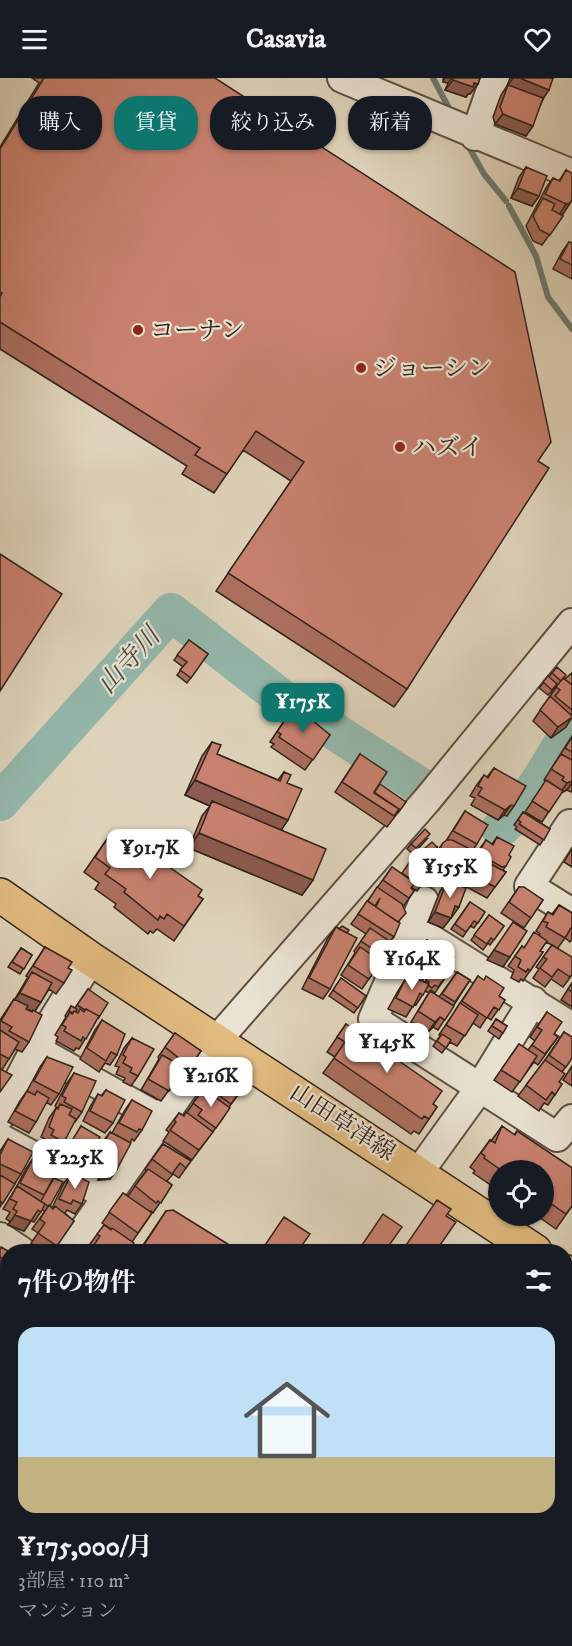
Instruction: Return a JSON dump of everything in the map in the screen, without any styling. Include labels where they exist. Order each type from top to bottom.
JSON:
[{"type":"main road","name":"山田草津線","points":[[0,895],[91,958],[419,1172],[525,1244]]},
{"type":"street","points":[[342,78],[475,136],[572,174]]},
{"type":"street","points":[[475,136],[495,78]]},
{"type":"street","points":[[74,1244],[217,1040],[427,800],[572,623]]},
{"type":"street","points":[[571,824],[529,886],[572,913]]},
{"type":"street","points":[[424,901],[373,1018],[479,1089],[557,1137],[572,1119]]},
{"type":"street","points":[[413,927],[572,1027]]},
{"type":"street","points":[[0,1116],[35,1048],[91,958]]},
{"type":"street","points":[[419,1172],[479,1089],[533,1001]]},
{"type":"street","points":[[35,1048],[161,1119]]},
{"type":"street","points":[[0,1138],[108,1196]]},
{"type":"building","points":[[44,78],[215,78],[243,96],[210,96],[210,150],[326,150],[515,272],[551,442],[538,461],[549,468],[407,689],[228,573],[304,462],[256,431],[227,474],[195,455],[200,448],[0,322],[2,293],[0,292],[0,149],[18,120],[18,150],[102,150],[102,96],[33,96]]},
{"type":"building","points":[[453,78],[480,78],[478,84],[474,83],[473,87],[453,80]]},
{"type":"building","points":[[520,78],[553,78],[549,90]]},
{"type":"building","points":[[508,85],[543,98],[533,126],[503,114],[500,107]]},
{"type":"building","points":[[526,167],[547,176],[539,196],[518,188]]},
{"type":"building","points":[[566,170],[572,173],[572,200],[566,204],[545,194],[553,178],[560,181]]},
{"type":"building","points":[[543,198],[555,204],[552,210],[563,216],[550,235],[540,230],[533,216]]},
{"type":"building","points":[[569,242],[572,243],[572,265],[560,259]]},
{"type":"building","points":[[0,554],[62,594],[0,691]]},
{"type":"building","points":[[189,640],[208,654],[191,678],[180,670],[187,662],[177,655]]},
{"type":"building","points":[[557,667],[566,675],[561,681],[552,673]]},
{"type":"building","points":[[572,673],[572,685],[565,679]]},
{"type":"building","points":[[548,676],[557,684],[552,690],[543,682]]},
{"type":"building","points":[[563,678],[572,685],[572,710],[555,696],[560,690],[556,687]]},
{"type":"building","points":[[550,696],[572,716],[558,727],[540,710]]},
{"type":"building","points":[[292,709],[312,720],[330,735],[313,760],[279,737],[281,734],[277,732]]},
{"type":"building","points":[[572,737],[572,752],[565,748]]},
{"type":"building","points":[[212,742],[221,745],[217,754],[280,781],[284,772],[291,775],[287,783],[302,789],[288,820],[195,780]]},
{"type":"building","points":[[360,754],[387,772],[374,792],[399,809],[394,816],[342,782]]},
{"type":"building","points":[[561,754],[572,760],[572,781],[567,783],[562,780],[564,777],[551,769]]},
{"type":"building","points":[[494,768],[526,786],[514,806],[511,805],[505,810],[478,795],[482,788],[478,786],[484,775],[488,778]]},
{"type":"building","points":[[546,780],[563,791],[549,812],[532,801]]},
{"type":"building","points":[[380,784],[406,802],[398,813],[399,809],[374,793]]},
{"type":"building","points":[[212,801],[326,849],[313,880],[199,833]]},
{"type":"building","points":[[465,811],[488,825],[477,844],[453,831]]},
{"type":"building","points":[[523,812],[550,829],[544,840],[519,824],[521,822],[518,820]]},
{"type":"building","points":[[425,829],[430,834],[416,848],[411,844]]},
{"type":"building","points":[[119,832],[202,890],[198,896],[203,899],[184,926],[167,914],[164,919],[160,916],[158,920],[124,892],[126,889],[105,874],[110,868],[95,857],[107,839],[112,843]]},
{"type":"building","points":[[497,837],[514,846],[506,866],[502,867],[478,854],[486,840],[493,845]]},
{"type":"building","points":[[447,840],[452,840],[474,851],[467,870],[437,854]]},
{"type":"building","points":[[432,842],[437,847],[428,856],[423,850]]},
{"type":"building","points":[[477,857],[506,872],[495,887],[469,874]]},
{"type":"building","points":[[411,860],[430,873],[421,886],[402,873]]},
{"type":"building","points":[[392,867],[415,883],[411,888],[414,891],[409,898],[383,880]]},
{"type":"building","points":[[447,881],[466,888],[459,907],[455,906],[451,918],[435,912]]},
{"type":"building","points":[[377,887],[402,904],[406,913],[398,922],[376,907],[380,898],[375,906],[368,901]]},
{"type":"building","points":[[519,887],[524,887],[543,900],[531,918],[509,902]]},
{"type":"building","points":[[367,901],[400,923],[394,937],[358,914]]},
{"type":"building","points":[[470,902],[485,912],[478,923],[474,921],[466,932],[455,924]]},
{"type":"building","points":[[559,905],[572,913],[572,928],[565,938],[546,927],[548,923],[543,921],[548,912],[553,915]]},
{"type":"building","points":[[489,915],[504,926],[494,940],[491,938],[487,944],[474,935]]},
{"type":"building","points":[[513,922],[527,931],[510,957],[494,950]]},
{"type":"building","points":[[342,926],[349,930],[347,933],[339,929]]},
{"type":"building","points":[[336,927],[357,938],[330,989],[309,978]]},
{"type":"building","points":[[370,928],[398,947],[389,960],[361,941]]},
{"type":"building","points":[[534,932],[547,941],[540,951],[543,952],[530,971],[528,969],[526,972],[518,967],[521,960],[515,956],[522,946],[524,948]]},
{"type":"building","points":[[427,940],[444,950],[432,962],[435,964],[425,977],[414,969],[419,961],[414,958]]},
{"type":"building","points":[[552,945],[572,957],[570,977],[558,969],[552,977],[540,968],[547,959],[543,957]]},
{"type":"building","points":[[45,947],[72,962],[68,968],[72,970],[64,983],[33,966]]},
{"type":"building","points":[[360,947],[381,961],[369,979],[348,965]]},
{"type":"building","points":[[21,948],[32,955],[24,969],[12,962]]},
{"type":"building","points":[[447,951],[454,957],[444,972],[447,975],[438,987],[435,985],[432,988],[426,980]]},
{"type":"building","points":[[32,972],[52,983],[41,1002],[20,993]]},
{"type":"building","points":[[457,972],[470,980],[455,1002],[442,994]]},
{"type":"building","points":[[478,976],[484,980],[486,976],[504,988],[499,996],[505,1000],[499,1010],[494,1007],[487,1018],[462,1001]]},
{"type":"building","points":[[413,977],[429,984],[423,995],[420,993],[413,1007],[396,998],[405,980],[410,983]]},
{"type":"building","points":[[341,978],[366,996],[358,1008],[333,990]]},
{"type":"building","points":[[88,989],[108,1003],[98,1019],[99,1016],[77,1005]]},
{"type":"building","points":[[430,991],[454,1006],[445,1020],[440,1017],[435,1022],[418,1011]]},
{"type":"building","points":[[14,999],[28,1006],[26,1009],[42,1015],[29,1042],[9,1031],[12,1027],[1,1021]]},
{"type":"building","points":[[460,1003],[478,1015],[465,1036],[446,1025]]},
{"type":"building","points":[[71,1006],[77,1009],[76,1012],[69,1011]]},
{"type":"building","points":[[80,1009],[84,1012],[86,1009],[99,1016],[86,1039],[83,1037],[81,1041],[64,1031],[66,1027],[62,1025],[70,1012],[78,1013]]},
{"type":"building","points":[[547,1012],[562,1022],[554,1034],[558,1037],[545,1054],[532,1045],[542,1030],[537,1027]]},
{"type":"building","points":[[496,1019],[507,1026],[503,1033],[492,1026]]},
{"type":"building","points":[[102,1020],[125,1034],[117,1055],[111,1052],[106,1061],[87,1048]]},
{"type":"building","points":[[346,1024],[442,1091],[433,1104],[437,1107],[429,1119],[424,1116],[422,1119],[334,1058],[345,1042],[337,1037]]},
{"type":"building","points":[[0,1030],[19,1042],[9,1059],[0,1054]]},
{"type":"building","points":[[564,1032],[572,1037],[572,1058],[566,1067],[549,1055]]},
{"type":"building","points":[[175,1033],[201,1051],[190,1067],[165,1047]]},
{"type":"building","points":[[442,1034],[451,1040],[446,1048],[437,1041]]},
{"type":"building","points":[[132,1038],[154,1049],[138,1076],[130,1072],[132,1068],[123,1063],[126,1057],[123,1055]]},
{"type":"building","points":[[519,1044],[537,1056],[520,1082],[501,1070]]},
{"type":"building","points":[[162,1055],[180,1065],[178,1068],[183,1070],[169,1091],[148,1079]]},
{"type":"building","points":[[47,1057],[73,1067],[59,1094],[34,1081]]},
{"type":"building","points":[[545,1060],[565,1074],[559,1082],[562,1084],[555,1095],[552,1092],[546,1100],[526,1085]]},
{"type":"building","points":[[0,1069],[12,1075],[0,1092]]},
{"type":"building","points":[[74,1073],[96,1081],[82,1112],[64,1102],[66,1098],[62,1096]]},
{"type":"building","points":[[227,1076],[243,1088],[231,1104],[216,1093]]},
{"type":"building","points":[[204,1089],[230,1108],[216,1128],[198,1115],[202,1110],[193,1103]]},
{"type":"building","points":[[106,1090],[125,1100],[113,1123],[90,1111],[98,1094],[102,1096]]},
{"type":"building","points":[[27,1091],[35,1095],[37,1091],[49,1098],[36,1122],[15,1111]]},
{"type":"building","points":[[132,1100],[152,1111],[142,1130],[139,1129],[137,1132],[119,1123]]},
{"type":"building","points":[[60,1104],[72,1109],[69,1115],[76,1119],[64,1142],[51,1135],[54,1130],[49,1127],[56,1108],[58,1109]]},
{"type":"building","points":[[186,1112],[213,1132],[199,1150],[170,1130],[179,1113],[184,1116]]},
{"type":"building","points":[[81,1126],[100,1137],[89,1156],[73,1148],[76,1141],[73,1139]]},
{"type":"building","points":[[502,1126],[515,1135],[517,1131],[572,1168],[572,1206],[566,1214],[554,1206],[554,1160],[488,1161],[481,1153],[490,1140],[495,1143]]},
{"type":"building","points":[[110,1132],[131,1143],[117,1169],[105,1170],[108,1165],[97,1156]]},
{"type":"building","points":[[8,1139],[33,1152],[21,1174],[0,1164],[0,1155]]},
{"type":"building","points":[[163,1144],[191,1161],[186,1168],[180,1163],[172,1174],[152,1159]]},
{"type":"building","points":[[34,1157],[58,1169],[44,1195],[20,1183]]},
{"type":"building","points":[[148,1169],[172,1185],[161,1203],[158,1201],[156,1203],[135,1186]]},
{"type":"building","points":[[72,1173],[89,1182],[82,1204],[73,1200],[71,1204],[59,1199]]},
{"type":"building","points":[[0,1175],[15,1184],[3,1203],[0,1201]]},
{"type":"building","points":[[54,1178],[63,1182],[48,1206],[41,1201]]},
{"type":"building","points":[[17,1186],[45,1204],[41,1212],[38,1210],[31,1221],[15,1215],[17,1211],[13,1209],[17,1202],[10,1199]]},
{"type":"building","points":[[123,1193],[152,1213],[138,1233],[109,1212]]},
{"type":"building","points":[[437,1200],[451,1209],[446,1216],[456,1222],[441,1244],[407,1244]]},
{"type":"building","points":[[49,1205],[53,1209],[55,1206],[74,1221],[58,1244],[54,1244],[38,1233],[45,1223],[40,1219]]},
{"type":"building","points":[[173,1210],[228,1244],[145,1244],[166,1211]]},
{"type":"building","points":[[383,1214],[402,1227],[390,1244],[363,1244]]},
{"type":"building","points":[[284,1217],[310,1234],[303,1244],[266,1244]]},
{"type":"building","points":[[104,1225],[134,1243],[95,1244],[100,1236],[97,1234]]},
{"type":"waterway","points":[[433,78],[450,110]]},
{"type":"waterway","points":[[466,142],[484,174],[506,201]]},
{"type":"waterway","points":[[509,206],[536,256],[548,297],[572,329]]},
{"type":"waterway","name":"山寺川","points":[[0,802],[171,612],[279,696],[423,788]]},
{"type":"waterway","name":"山寺川","points":[[500,829],[531,794],[572,728]]},
{"type":"waterway","points":[[0,780],[12,788]]},
{"type":"place","name":"コーナン","points":[[138,330]]},
{"type":"place","name":"ジョーシン","points":[[361,368]]},
{"type":"place","name":"ハズイ","points":[[400,447]]}]
